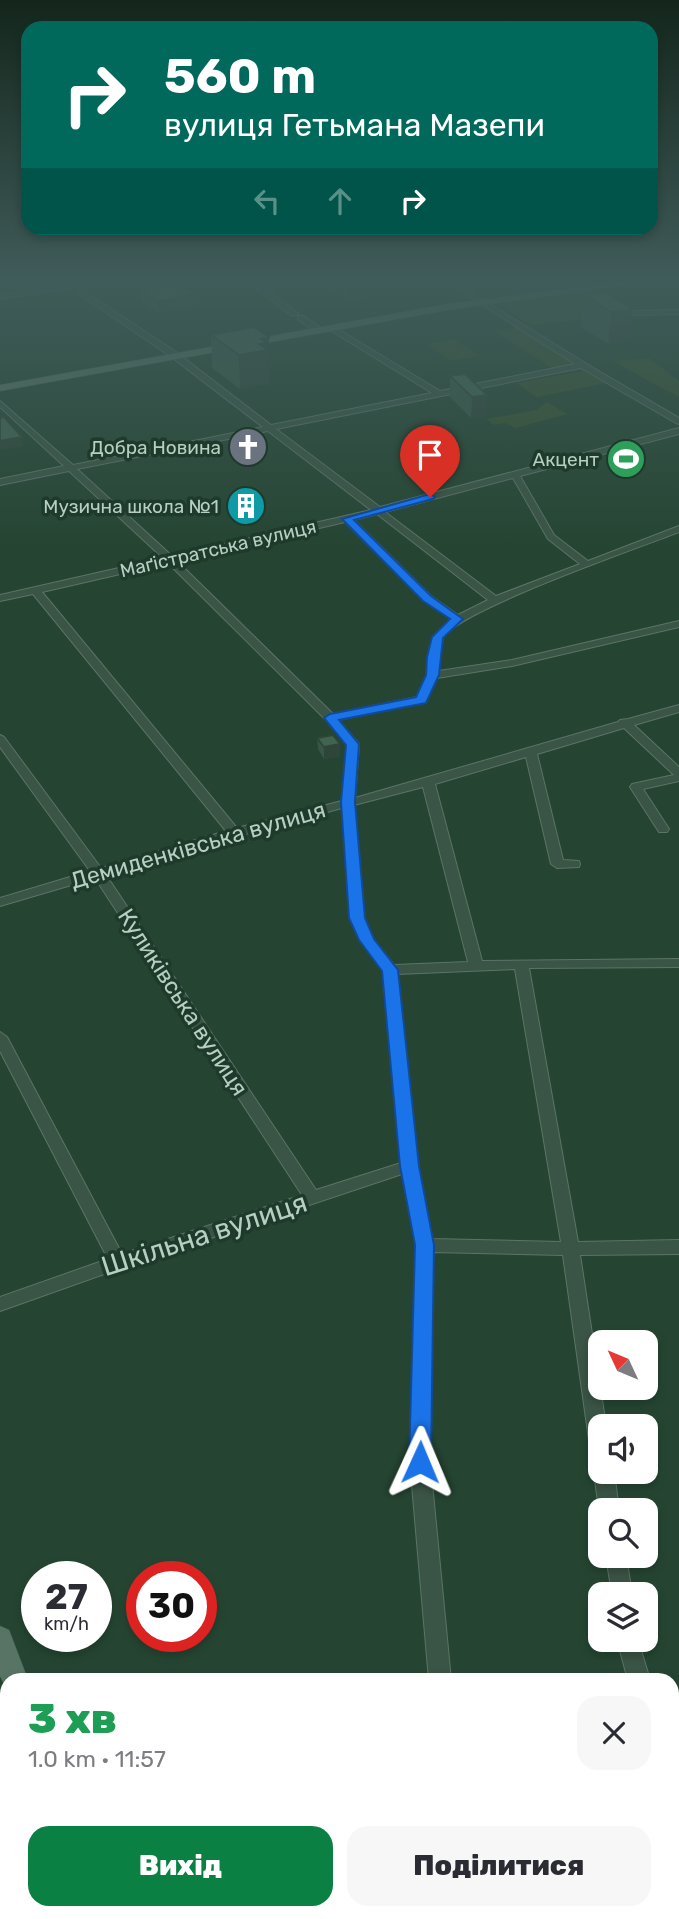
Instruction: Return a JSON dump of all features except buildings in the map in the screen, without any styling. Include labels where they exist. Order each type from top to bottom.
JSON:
[{"type":"main road","points":[[0,388],[93,372]]},
{"type":"main road","points":[[0,1639],[12,1673]]},
{"type":"street","points":[[195,372],[495,600]]},
{"type":"street","points":[[403,372],[439,394]]},
{"type":"street","points":[[0,482],[550,372]]},
{"type":"street","points":[[593,372],[679,421]]},
{"type":"street","points":[[0,403],[169,559],[353,744],[348,802],[357,918],[367,940],[390,970],[409,1166],[424,1245],[420,1462],[439,1673]]},
{"type":"street","name":"Маґістратська вулиця","points":[[0,598],[347,519],[679,431]]},
{"type":"street","points":[[667,433],[679,443]]},
{"type":"street","points":[[515,475],[526,488],[534,511],[551,537],[587,565]]},
{"type":"street","points":[[347,519],[427,598],[457,619]]},
{"type":"street","points":[[330,718],[421,700],[433,675],[433,657],[438,637],[457,619],[495,600],[679,529]]},
{"type":"street","points":[[35,590],[234,833]]},
{"type":"street","points":[[433,675],[512,663],[679,624]]},
{"type":"street","name":"Демиденківська вулиця","points":[[0,902],[234,833],[428,782],[624,722],[679,708]]},
{"type":"street","points":[[624,722],[679,775]]},
{"type":"street","name":"Куликівська вулиця","points":[[0,739],[98,873],[313,1199]]},
{"type":"street","points":[[531,751],[557,864],[574,864]]},
{"type":"street","points":[[663,829],[635,787],[679,775]]},
{"type":"street","points":[[428,782],[476,965]]},
{"type":"street","points":[[390,970],[476,965],[679,963]]},
{"type":"street","points":[[521,964],[571,1249],[595,1414]]},
{"type":"street","points":[[0,1037],[118,1262]]},
{"type":"street","name":"Шкільна вулиця","points":[[0,1304],[409,1166]]},
{"type":"street","points":[[424,1245],[571,1249],[679,1247]]},
{"type":"street","points":[[631,1652],[637,1673]]},
{"type":"green space","points":[[584,372],[606,383],[537,397],[516,383]]},
{"type":"green space","points":[[632,372],[667,372],[679,381],[679,397]]},
{"type":"green space","points":[[547,402],[567,414],[516,428],[505,423],[494,425],[487,419],[536,410]]},
{"type":"place","name":"Добра Новина","points":[[248,447]]},
{"type":"place","name":"Акцент","points":[[626,459]]},
{"type":"place","name":"Музична школа №1","points":[[246,506]]},
{"type":"route","points":[[420,1462],[424,1245],[409,1166],[390,970],[367,940],[357,918],[348,802],[353,744],[330,718],[421,700],[433,675],[433,657],[438,637],[457,619],[427,598],[347,519],[430,497]]}]
